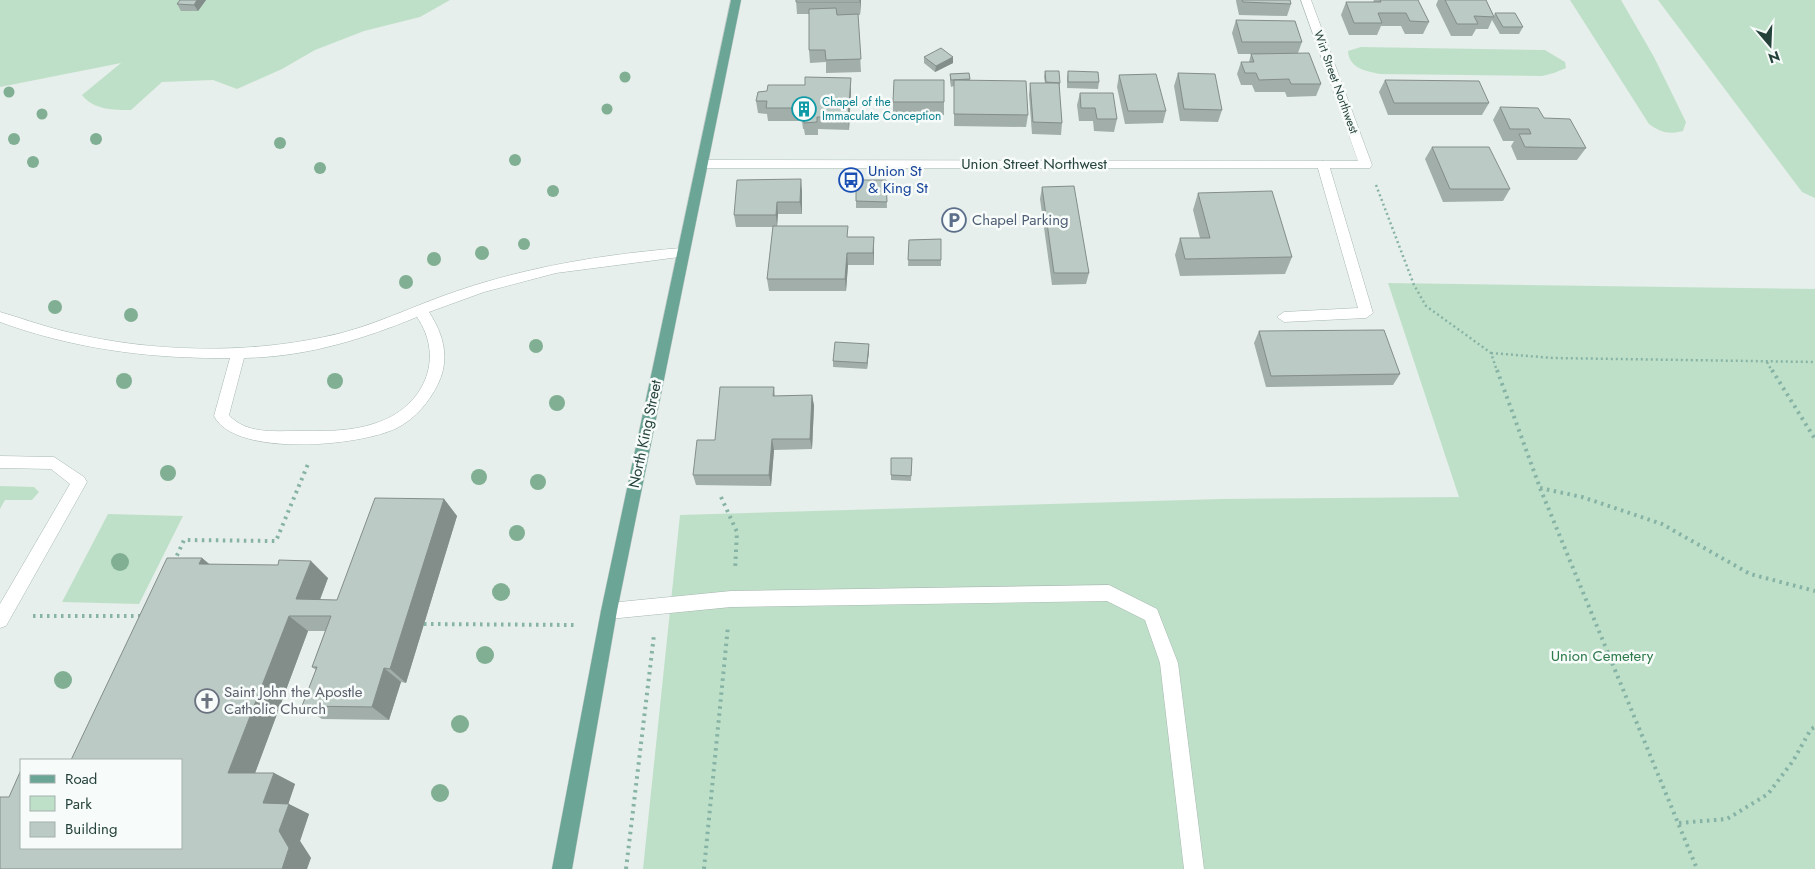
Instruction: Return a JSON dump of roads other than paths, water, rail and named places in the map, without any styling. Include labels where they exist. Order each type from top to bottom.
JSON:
[{"type":"main road","name":"North King Street","points":[[562,869],[609,610],[736,0]]},
{"type":"street","name":"Wirt Street Northwest","points":[[1306,0],[1366,165]]},
{"type":"street","name":"Union Street Northwest","points":[[702,164],[1366,165]]},
{"type":"street","points":[[1284,318],[1366,314],[1323,165]]},
{"type":"street","points":[[0,317],[33,328],[95,342],[152,349],[238,353],[324,343],[384,324],[481,288],[542,271],[598,260],[682,253]]},
{"type":"street","points":[[238,353],[221,416],[232,429],[251,435],[280,437],[329,437],[367,432],[391,424],[411,411],[431,384],[438,358],[437,343],[432,329],[420,310]]},
{"type":"street","points":[[0,462],[54,463],[79,482],[0,620]]},
{"type":"street","points":[[609,610],[731,599],[1109,593],[1151,615],[1169,663],[1194,869]]},
{"type":"place","name":"Chapel of the Immaculate Conception","points":[[804,109]]},
{"type":"place","name":"Union St & King St","points":[[851,180]]},
{"type":"place","name":"Chapel Parking","points":[[954,220]]},
{"type":"place","name":"Saint John the Apostle Catholic Church","points":[[207,701]]},
{"type":"park label","name":"Union Cemetery","points":[[1602,656]]}]
